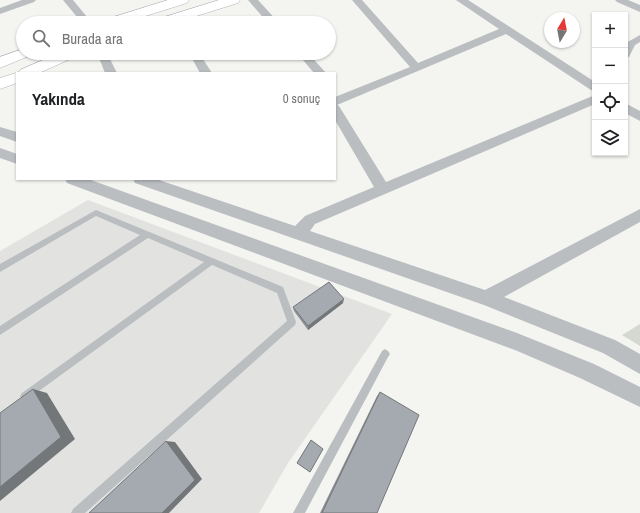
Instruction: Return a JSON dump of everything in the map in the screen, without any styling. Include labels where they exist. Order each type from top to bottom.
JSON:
[{"type":"main road","points":[[131,16],[182,0]]},
{"type":"main road","points":[[186,16],[233,0]]},
{"type":"main road","points":[[0,63],[16,56]]},
{"type":"main road","points":[[28,72],[56,60]]},
{"type":"main road","points":[[0,84],[16,77]]},
{"type":"street","points":[[0,11],[32,0]]},
{"type":"street","points":[[68,0],[81,16]]},
{"type":"street","points":[[253,0],[268,16]]},
{"type":"street","points":[[357,0],[416,67]]},
{"type":"street","points":[[465,2],[483,0]]},
{"type":"street","points":[[620,0],[640,9]]},
{"type":"street","points":[[465,2],[592,85]]},
{"type":"street","points":[[340,100],[507,30]]},
{"type":"street","points":[[628,49],[631,43],[640,38]]},
{"type":"street","points":[[105,60],[111,72]]},
{"type":"street","points":[[198,60],[205,72]]},
{"type":"street","points":[[308,60],[319,72]]},
{"type":"street","points":[[298,233],[310,220],[592,100]]},
{"type":"street","points":[[628,109],[640,117]]},
{"type":"street","points":[[336,111],[382,190]]},
{"type":"street","points":[[0,131],[16,137]]},
{"type":"street","points":[[0,153],[16,159]]},
{"type":"street","points":[[78,180],[101,184],[517,342],[587,371],[640,397]]},
{"type":"street","points":[[148,180],[486,298],[609,346],[640,365]]},
{"type":"street","points":[[486,298],[640,215]]},
{"type":"lane","points":[[0,268],[96,213],[280,290],[292,322],[77,513]]},
{"type":"lane","points":[[0,331],[146,235]]},
{"type":"lane","points":[[19,400],[211,262]]},
{"type":"lane","points":[[299,513],[385,354]]},
{"type":"shaded area","points":[[88,200],[392,314],[288,463],[259,513],[0,513],[0,251]]},
{"type":"shaded area","points":[[640,324],[640,346],[622,335]]},
{"type":"building","points":[[329,282],[344,299],[308,326],[293,307]]},
{"type":"building","points":[[33,389],[61,437],[0,487],[0,413]]},
{"type":"building","points":[[380,392],[419,415],[377,513],[322,513]]},
{"type":"building","points":[[311,440],[323,449],[310,472],[297,463]]},
{"type":"building","points":[[166,441],[195,480],[162,513],[89,513]]}]
